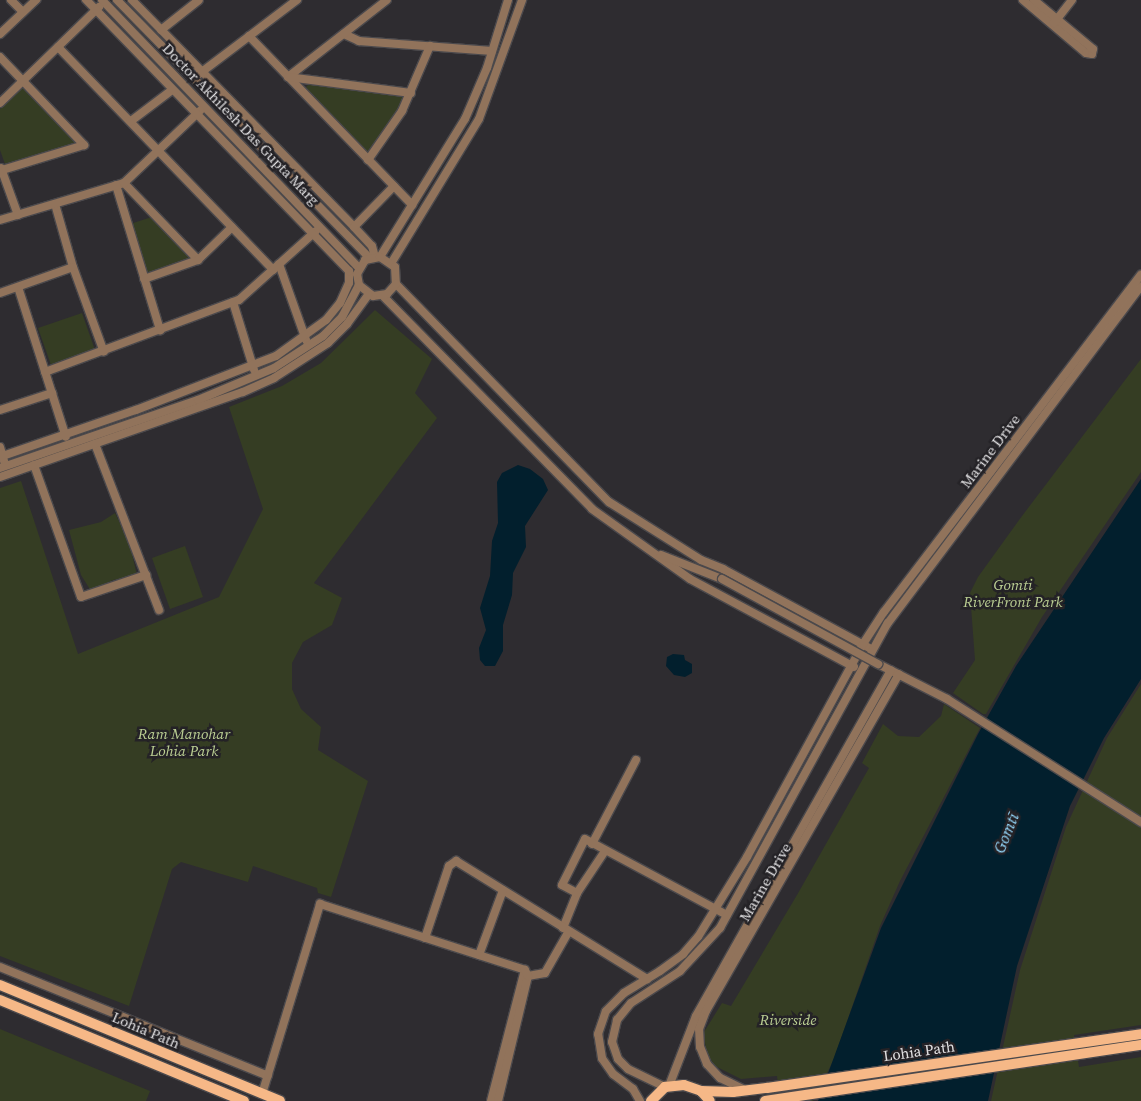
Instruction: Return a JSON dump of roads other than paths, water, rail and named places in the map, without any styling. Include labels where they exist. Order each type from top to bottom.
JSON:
[{"type":"main road","name":"Lohia Path","points":[[0,985],[280,1101]]},
{"type":"main road","name":"Lohia Path","points":[[0,1000],[241,1100]]},
{"type":"main road","name":"Lohia Path","points":[[667,1087],[684,1085],[701,1091],[767,1088],[1141,1034]]},
{"type":"main road","name":"Lohia Path","points":[[766,1101],[1141,1045]]},
{"type":"main road","points":[[651,1101],[667,1087]]},
{"type":"main road","points":[[701,1091],[710,1101]]},
{"type":"street","points":[[11,0],[23,12]]},
{"type":"street","points":[[0,34],[36,0]]},
{"type":"street","points":[[1,456],[253,367],[276,356],[326,320],[340,303],[348,283],[349,271],[86,0]]},
{"type":"street","name":"Doctor Akhilesh Das Gupta Marg","points":[[117,0],[193,78],[375,257]]},
{"type":"street","points":[[132,0],[372,246],[375,257]]},
{"type":"street","points":[[161,30],[199,0]]},
{"type":"street","points":[[184,85],[297,0]]},
{"type":"street","points":[[288,77],[387,0]]},
{"type":"street","points":[[2,471],[68,444],[198,400],[256,376],[308,346],[342,317],[359,285],[359,268],[375,257],[412,205],[465,119],[492,51],[508,0]]},
{"type":"street","points":[[392,262],[479,119],[522,0]]},
{"type":"street","points":[[1024,0],[1055,22],[1093,49],[1092,54],[1086,53],[1055,22],[1034,0]]},
{"type":"street","points":[[1055,22],[1072,0]]},
{"type":"street","points":[[0,103],[103,1]]},
{"type":"street","name":"Doctor Akhilesh Das Gupta Marg","points":[[103,1],[321,226],[359,268]]},
{"type":"street","points":[[344,34],[359,41],[492,51]]},
{"type":"street","points":[[249,36],[412,205]]},
{"type":"street","points":[[368,160],[411,93],[430,46]]},
{"type":"street","points":[[58,47],[232,227],[276,267],[308,346]]},
{"type":"street","points":[[0,57],[84,145],[1,168],[18,215]]},
{"type":"street","points":[[288,77],[411,93]]},
{"type":"street","points":[[131,121],[172,90]]},
{"type":"street","points":[[0,220],[120,184],[205,106]]},
{"type":"street","points":[[120,184],[198,260]]},
{"type":"street","points":[[120,184],[144,279],[160,330]]},
{"type":"street","points":[[354,227],[394,186]]},
{"type":"street","points":[[55,204],[73,267],[104,352]]},
{"type":"street","points":[[45,372],[104,352],[233,302],[276,267],[321,226]]},
{"type":"street","points":[[144,279],[198,260],[232,227]]},
{"type":"street","points":[[375,257],[392,262],[397,272],[396,284],[383,296]]},
{"type":"street","points":[[0,293],[73,267]]},
{"type":"street","name":"Marine Drive","points":[[640,1101],[633,1089],[606,1066],[598,1034],[611,1004],[683,954],[717,909],[863,644],[884,612],[1141,275]]},
{"type":"street","points":[[396,284],[589,485],[633,520],[701,560],[722,569],[874,650]]},
{"type":"street","points":[[359,285],[368,295],[383,296],[592,509],[690,579],[862,672]]},
{"type":"street","name":"Marine Drive","points":[[891,670],[696,1016],[667,1087],[623,1065],[614,1047],[613,1028],[631,1004],[680,971],[700,952],[727,915],[874,650],[908,593],[1141,286]]},
{"type":"street","points":[[18,287],[68,444]]},
{"type":"street","points":[[2,471],[34,465],[274,378],[328,343],[347,324],[368,295]]},
{"type":"street","points":[[233,302],[256,376]]},
{"type":"street","points":[[0,410],[52,393]]},
{"type":"street","points":[[95,444],[159,610]]},
{"type":"street","points":[[0,447],[2,471]]},
{"type":"street","points":[[34,465],[81,597],[146,574]]},
{"type":"street","points":[[640,545],[722,579],[878,664],[947,699],[1141,822]]},
{"type":"street","points":[[701,560],[722,579]]},
{"type":"street","name":"Marine Drive","points":[[748,1090],[720,1078],[707,1064],[700,1047],[699,1029],[706,1011],[899,674]]},
{"type":"street","points":[[592,844],[636,760]]},
{"type":"street","points":[[576,893],[562,885],[585,839],[727,915]]},
{"type":"street","points":[[491,1101],[522,974],[545,973],[566,929],[576,893],[605,850]]},
{"type":"street","points":[[425,938],[449,866],[456,861],[646,979]]},
{"type":"street","points":[[479,955],[502,890]]},
{"type":"street","points":[[262,1094],[320,904],[479,955],[527,973]]},
{"type":"street","points":[[0,968],[268,1076]]},
{"type":"street","points":[[498,1101],[527,973]]},
{"type":"water","points":[[518,465],[530,469],[543,479],[548,490],[525,526],[526,547],[513,573],[512,595],[503,625],[503,651],[495,666],[485,666],[480,660],[479,648],[486,630],[480,608],[490,576],[492,541],[498,523],[497,482],[502,473]]},
{"type":"water","name":"Gomtī","points":[[1141,479],[1141,679],[1104,738],[1070,806],[1017,966],[988,1101],[818,1101],[881,928],[978,734],[1016,666]]},
{"type":"water","points":[[673,654],[684,655],[685,660],[692,664],[692,673],[685,677],[674,675],[666,666],[667,657]]},
{"type":"park label","name":"Gomti RiverFront Park","points":[[1013,592]]},
{"type":"park label","name":"Ram Manohar Lohia Park","points":[[184,742]]},
{"type":"park label","name":"Riverside","points":[[788,1020]]}]
